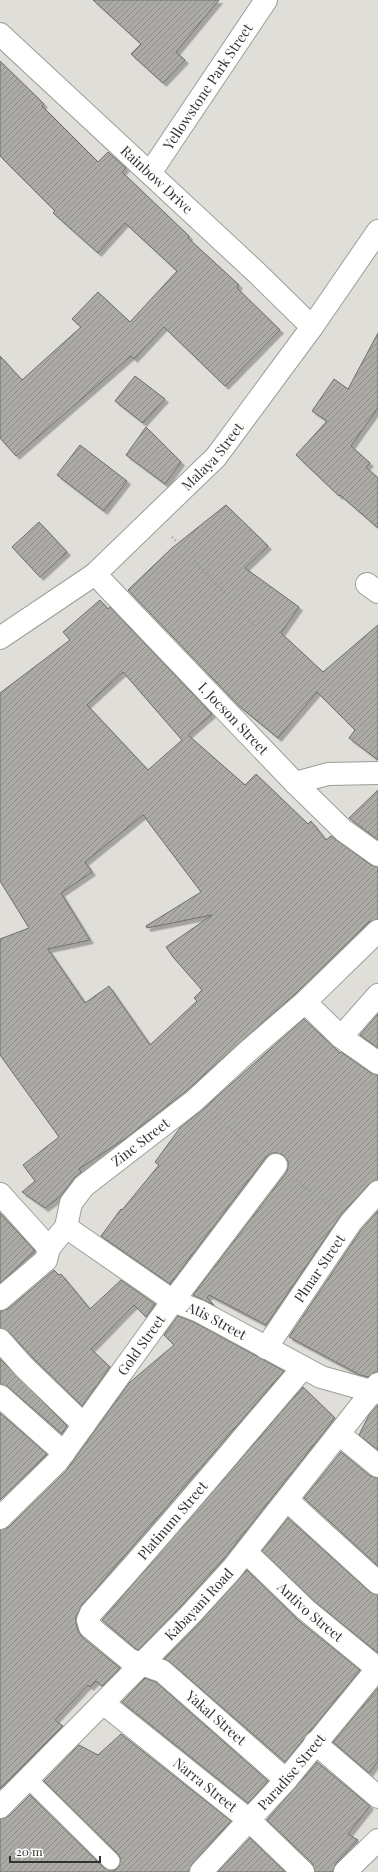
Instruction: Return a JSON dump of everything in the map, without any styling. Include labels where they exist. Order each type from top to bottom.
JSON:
[{"type":"street","name":"Yellowstone Park Street","points":[[150,174],[266,0]]},
{"type":"street","name":"Rainbow Drive","points":[[0,34],[312,327]]},
{"type":"street","name":"Malaya Street","points":[[0,638],[95,574],[216,457],[312,327],[378,231]]},
{"type":"street","name":"I. Jocson Street","points":[[95,574],[295,783],[343,830],[378,855]]},
{"type":"street","points":[[295,783],[328,774],[378,773]]},
{"type":"street","name":"Zinc Street","points":[[0,1299],[46,1260],[49,1248],[66,1227],[71,1203],[84,1186],[194,1101],[305,1002],[378,931]]},
{"type":"street","points":[[341,1037],[378,994]]},
{"type":"street","points":[[305,1002],[341,1037],[378,1063]]},
{"type":"street","name":"Gold Street","points":[[0,1518],[39,1481],[64,1453],[173,1301],[276,1165]]},
{"type":"street","name":"Plmar Street","points":[[266,1348],[351,1222],[378,1192]]},
{"type":"street","points":[[0,1194],[49,1248]]},
{"type":"street","name":"Atis Street","points":[[66,1227],[173,1301],[199,1311],[321,1377],[376,1390]]},
{"type":"street","points":[[0,1340],[24,1367],[84,1425]]},
{"type":"street","name":"Platinum Street","points":[[141,1663],[130,1660],[90,1627],[88,1620],[91,1613],[156,1541],[197,1490],[303,1368]]},
{"type":"street","name":"Kabayani Road","points":[[1,1804],[28,1779],[190,1615],[246,1552],[339,1434],[376,1390]]},
{"type":"street","points":[[0,1396],[64,1453]]},
{"type":"street","points":[[339,1434],[378,1466]]},
{"type":"street","points":[[287,1500],[378,1583]]},
{"type":"street","name":"Antivo Street","points":[[246,1552],[306,1610],[378,1669]]},
{"type":"street","name":"Yakal Street","points":[[141,1663],[162,1671],[286,1780]]},
{"type":"street","name":"Paradise Street","points":[[201,1872],[286,1780],[315,1743],[378,1669]]},
{"type":"street","name":"Narra Street","points":[[103,1703],[248,1820],[303,1872]]},
{"type":"street","points":[[315,1743],[378,1797]]},
{"type":"street","points":[[345,1872],[378,1840]]},
{"type":"lane","points":[[28,1779],[111,1861]]},
{"type":"path","points":[[153,518],[255,626]]},
{"type":"building","points":[[93,0],[219,0],[176,52],[185,60],[163,83],[131,54],[141,44]]},
{"type":"building","points":[[0,61],[44,104],[42,106],[98,162],[108,152],[126,168],[122,172],[189,236],[188,238],[239,285],[237,288],[280,330],[225,386],[164,327],[134,359],[131,356],[16,456],[0,438],[0,356],[22,380],[81,327],[72,319],[98,292],[130,322],[177,271],[125,223],[98,253],[53,213],[55,211],[0,156]]},
{"type":"building","points":[[378,333],[378,408],[351,446],[370,463],[366,467],[378,478],[378,528],[340,495],[339,496],[296,455],[327,421],[312,411],[334,379],[348,389]]},
{"type":"building","points":[[135,376],[165,399],[143,423],[115,401]]},
{"type":"building","points":[[146,427],[181,462],[165,484],[126,455]]},
{"type":"building","points":[[80,445],[127,481],[104,511],[57,475]]},
{"type":"building","points":[[226,505],[268,546],[245,568],[299,607],[281,633],[323,672],[378,625],[378,760],[349,738],[355,730],[317,692],[278,738],[239,706],[128,590],[172,548]]},
{"type":"building","points":[[39,522],[67,552],[40,577],[12,547]]},
{"type":"building","points":[[100,600],[108,609],[110,607],[212,714],[188,735],[245,785],[256,774],[308,824],[311,821],[326,840],[331,836],[371,865],[378,867],[378,919],[369,922],[296,993],[186,1091],[126,1138],[79,1169],[81,1172],[74,1178],[61,1196],[45,1208],[22,1192],[35,1181],[23,1165],[59,1137],[0,1055],[0,939],[29,928],[0,881],[0,693],[70,640],[63,632]],"holes":[[[123,672],[182,740],[148,770],[87,705]],[[143,815],[201,892],[146,926],[147,928],[212,915],[166,947],[202,990],[194,998],[197,1001],[150,1045],[109,986],[85,1003],[48,949],[90,940],[61,893],[92,872],[85,862]]]},
{"type":"building","points":[[378,790],[378,840],[349,818]]},
{"type":"building","points":[[378,1014],[378,1048],[360,1035]]},
{"type":"building","points":[[304,1019],[340,1053],[341,1052],[371,1073],[378,1075],[378,1180],[369,1184],[341,1215],[266,1325],[209,1295],[207,1298],[214,1305],[193,1295],[286,1173],[288,1161],[283,1155],[272,1153],[266,1157],[170,1284],[101,1236],[121,1209],[122,1210],[159,1165],[155,1162],[180,1128]]},
{"type":"building","points":[[378,1211],[378,1372],[373,1373],[368,1377],[360,1375],[289,1337],[361,1230]]},
{"type":"building","points":[[0,1213],[35,1251],[0,1283]]},
{"type":"building","points":[[54,1270],[59,1275],[61,1274],[90,1309],[121,1280],[155,1304],[146,1317],[134,1305],[91,1349],[110,1367],[82,1406],[9,1332],[0,1328],[0,1311],[8,1309]]},
{"type":"building","points":[[178,1316],[194,1322],[284,1371],[82,1605],[76,1616],[78,1631],[82,1637],[120,1668],[102,1686],[96,1681],[90,1687],[88,1685],[55,1720],[63,1726],[0,1789],[0,1530],[9,1527],[66,1471],[129,1383],[174,1345],[164,1335]]},
{"type":"building","points":[[0,1359],[67,1426],[62,1434],[8,1387],[0,1384]]},
{"type":"building","points":[[303,1387],[335,1418],[222,1561],[138,1650],[136,1649],[102,1620]]},
{"type":"building","points":[[378,1405],[378,1450],[359,1435],[369,1415]]},
{"type":"building","points":[[0,1413],[47,1454],[0,1500]]},
{"type":"building","points":[[341,1452],[370,1476],[378,1478],[378,1566],[304,1498]]},
{"type":"building","points":[[288,1518],[370,1592],[378,1595],[378,1653],[314,1601],[262,1551]]},
{"type":"building","points":[[247,1570],[298,1620],[360,1670],[285,1762],[170,1662],[164,1659]]},
{"type":"building","points":[[145,1678],[156,1682],[268,1781],[248,1803],[122,1702]]},
{"type":"building","points":[[378,1688],[378,1761],[369,1773],[333,1742]]},
{"type":"building","points":[[121,1734],[231,1821],[192,1864],[189,1872],[0,1872],[0,1819],[9,1816],[30,1795],[104,1868],[113,1871],[118,1868],[121,1859],[118,1854],[44,1781],[79,1745],[98,1755]]},
{"type":"building","points":[[317,1762],[370,1806],[348,1834],[358,1840],[336,1863],[333,1872],[315,1872],[312,1863],[267,1820]]},
{"type":"building","points":[[250,1838],[285,1872],[218,1872]]}]
